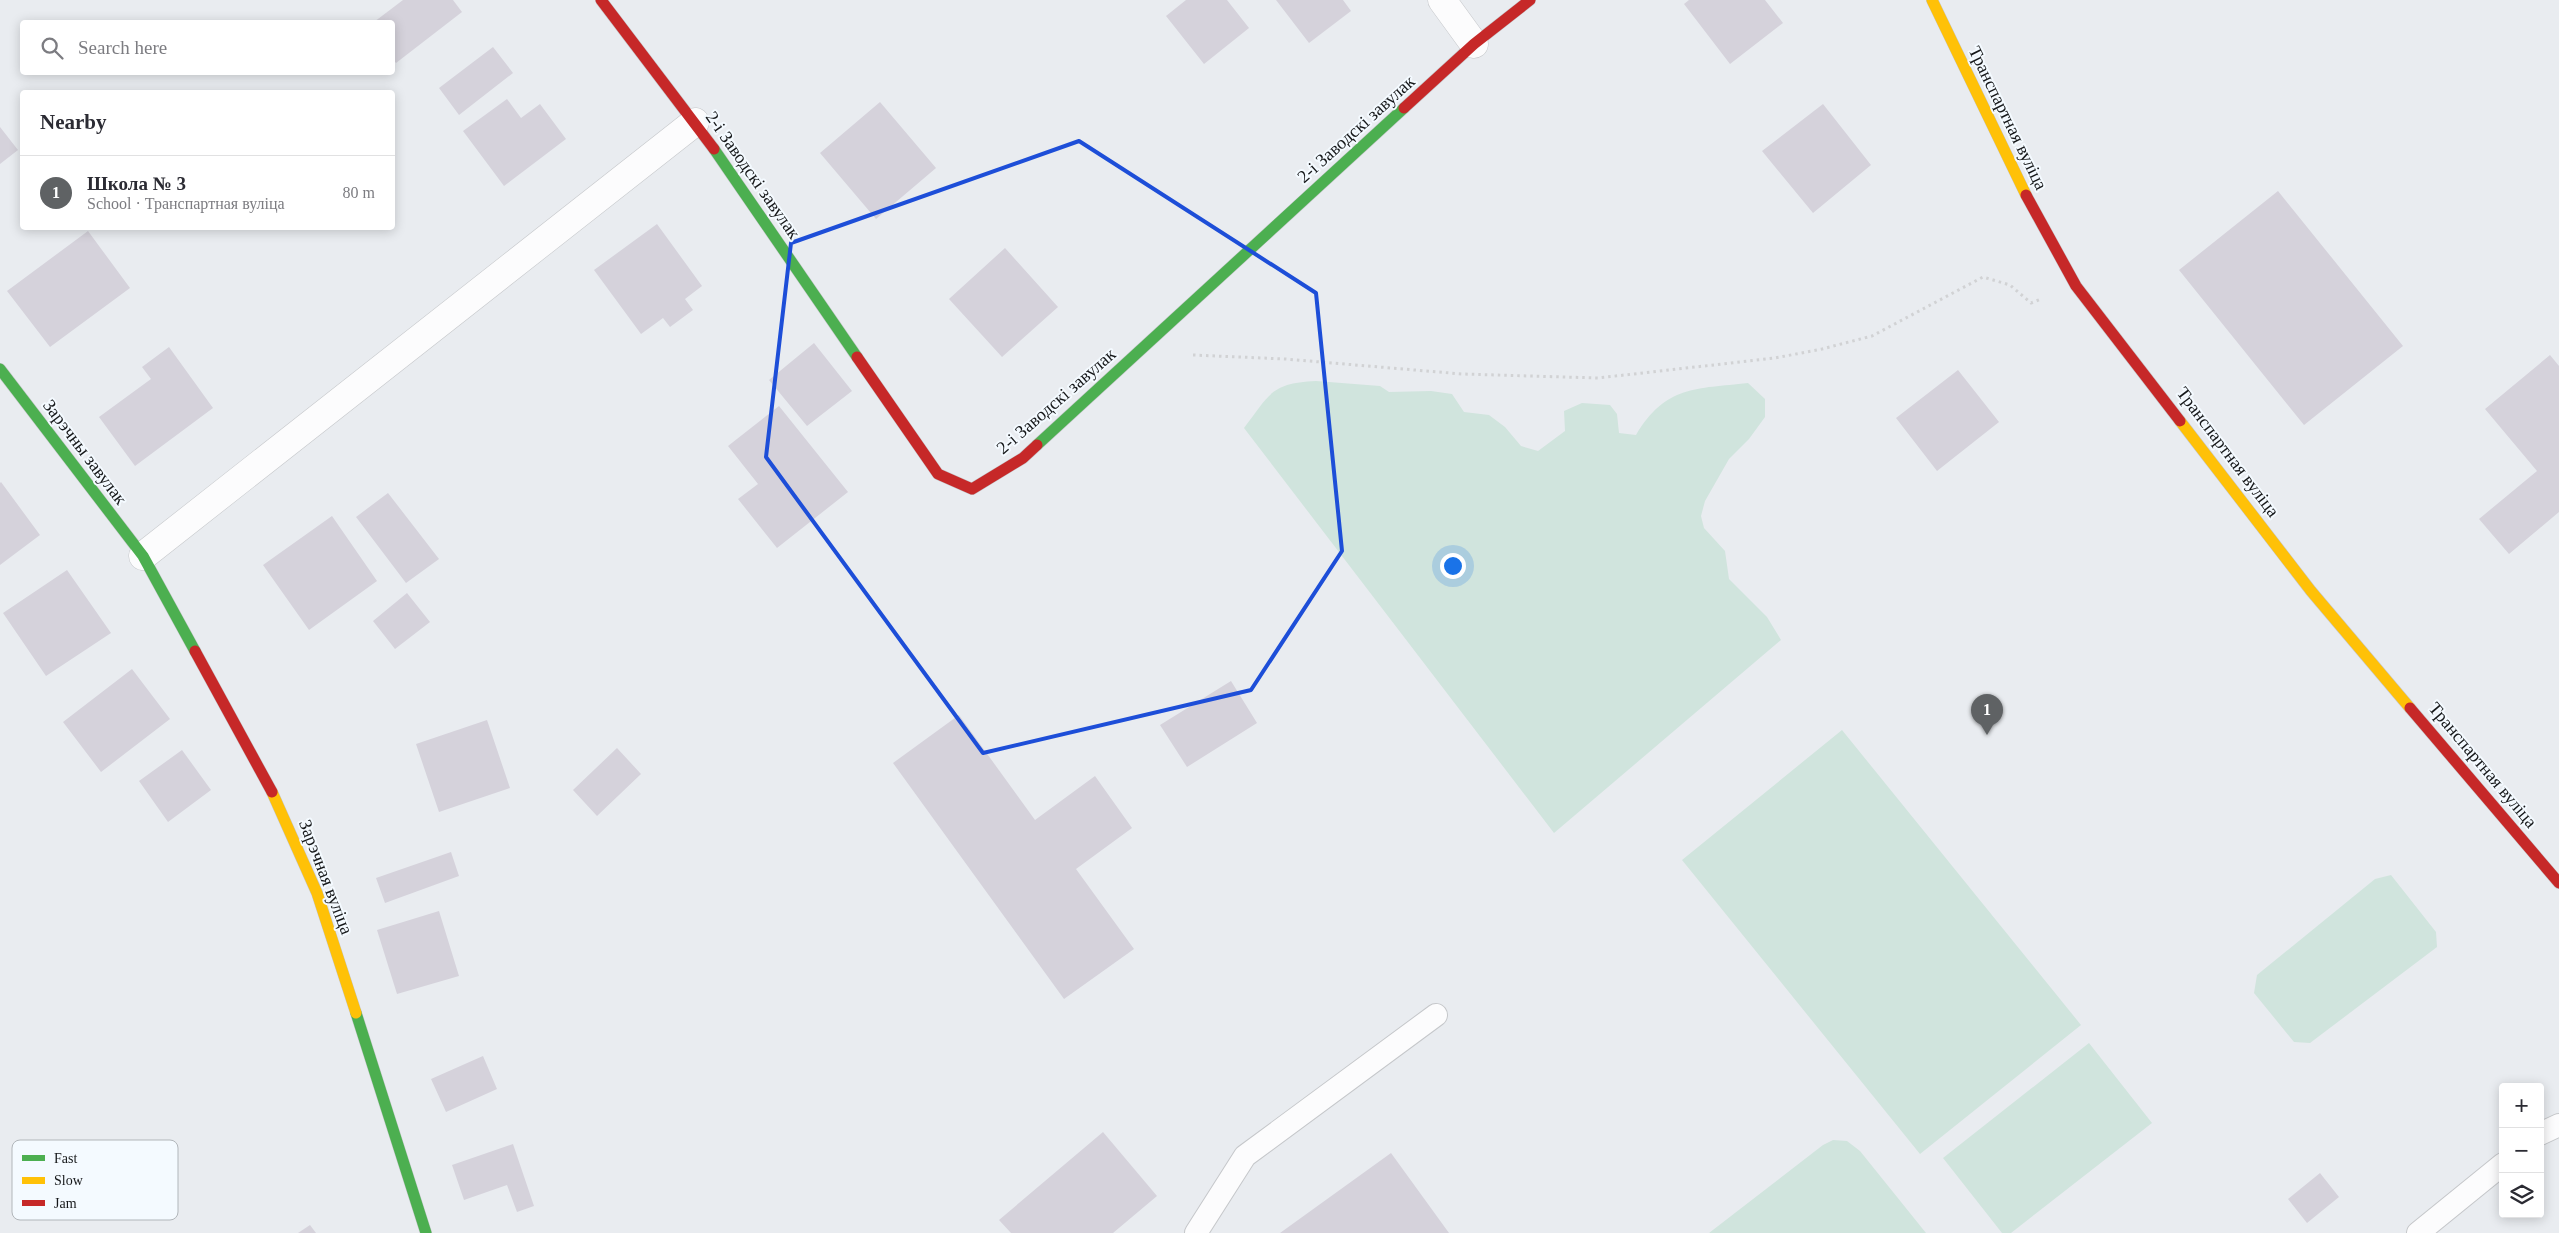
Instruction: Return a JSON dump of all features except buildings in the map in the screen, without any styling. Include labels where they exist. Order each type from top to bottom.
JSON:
[{"type":"street","name":"2-і Заводскі завулак","points":[[600,0],[695,122],[938,474],[972,489],[1023,458],[1474,44],[1530,0]]},
{"type":"street","points":[[1442,0],[1474,44]]},
{"type":"street","name":"Транспартная вуліца","points":[[1932,0],[2037,217],[2076,286],[2311,591],[2559,883]]},
{"type":"street","points":[[143,556],[695,122]]},
{"type":"street","name":"Зарэчны завулак","points":[[0,369],[143,556]]},
{"type":"street","name":"Зарэчная вуліца","points":[[143,556],[274,796],[317,893],[426,1233]]},
{"type":"lane","points":[[1196,1233],[1245,1156],[1436,1015]]},
{"type":"lane","points":[[2544,1132],[2559,1125]]},
{"type":"lane","points":[[2418,1233],[2499,1167]]},
{"type":"path","points":[[1135,355],[1209,355],[1462,374],[1598,378],[1775,358],[1822,350],[1872,336],[1983,278],[2010,285],[2031,303],[2076,286]]},
{"type":"highlighted area","points":[[1079,141],[1316,293],[1342,551],[1251,690],[983,753],[766,457],[791,243]]},
{"type":"green space","points":[[1316,381],[1380,386],[1389,392],[1431,391],[1452,394],[1464,412],[1489,415],[1505,427],[1521,446],[1538,451],[1565,431],[1564,411],[1582,403],[1610,405],[1617,414],[1619,433],[1636,435],[1647,419],[1671,398],[1684,392],[1698,389],[1748,383],[1765,399],[1765,417],[1749,439],[1729,459],[1705,501],[1701,516],[1704,528],[1725,551],[1729,579],[1767,617],[1781,640],[1554,833],[1244,428],[1273,392],[1289,384]]},
{"type":"green space","points":[[1842,730],[2081,1025],[1920,1154],[1682,860]]},
{"type":"green space","points":[[2391,875],[2436,932],[2437,947],[2310,1043],[2294,1042],[2254,993],[2257,975],[2375,879]]},
{"type":"green space","points":[[2089,1043],[2152,1123],[2011,1233],[2002,1233],[1943,1158]]},
{"type":"green space","points":[[1833,1140],[1847,1141],[1860,1151],[1926,1233],[1709,1233],[1823,1145]]},
{"type":"traffic: fast","points":[[1037,445],[1404,108]]},
{"type":"traffic: fast","points":[[714,149],[857,357]]},
{"type":"traffic: fast","points":[[0,369],[143,556],[195,651]]},
{"type":"traffic: fast","points":[[356,1013],[426,1233]]},
{"type":"traffic: slow","points":[[1932,0],[2026,195]]},
{"type":"traffic: slow","points":[[2180,421],[2311,591],[2410,708]]},
{"type":"traffic: slow","points":[[272,792],[317,893],[356,1013]]},
{"type":"traffic: jam","points":[[601,0],[714,149]]},
{"type":"traffic: jam","points":[[1404,108],[1474,44],[1530,0]]},
{"type":"traffic: jam","points":[[2026,195],[2076,286],[2180,421]]},
{"type":"traffic: jam","points":[[857,357],[938,474],[972,489],[1023,458],[1037,445]]},
{"type":"traffic: jam","points":[[195,651],[272,792]]},
{"type":"traffic: jam","points":[[2410,708],[2559,883]]},
{"type":"place","name":"Школа № 3","points":[[1987,735]]}]
